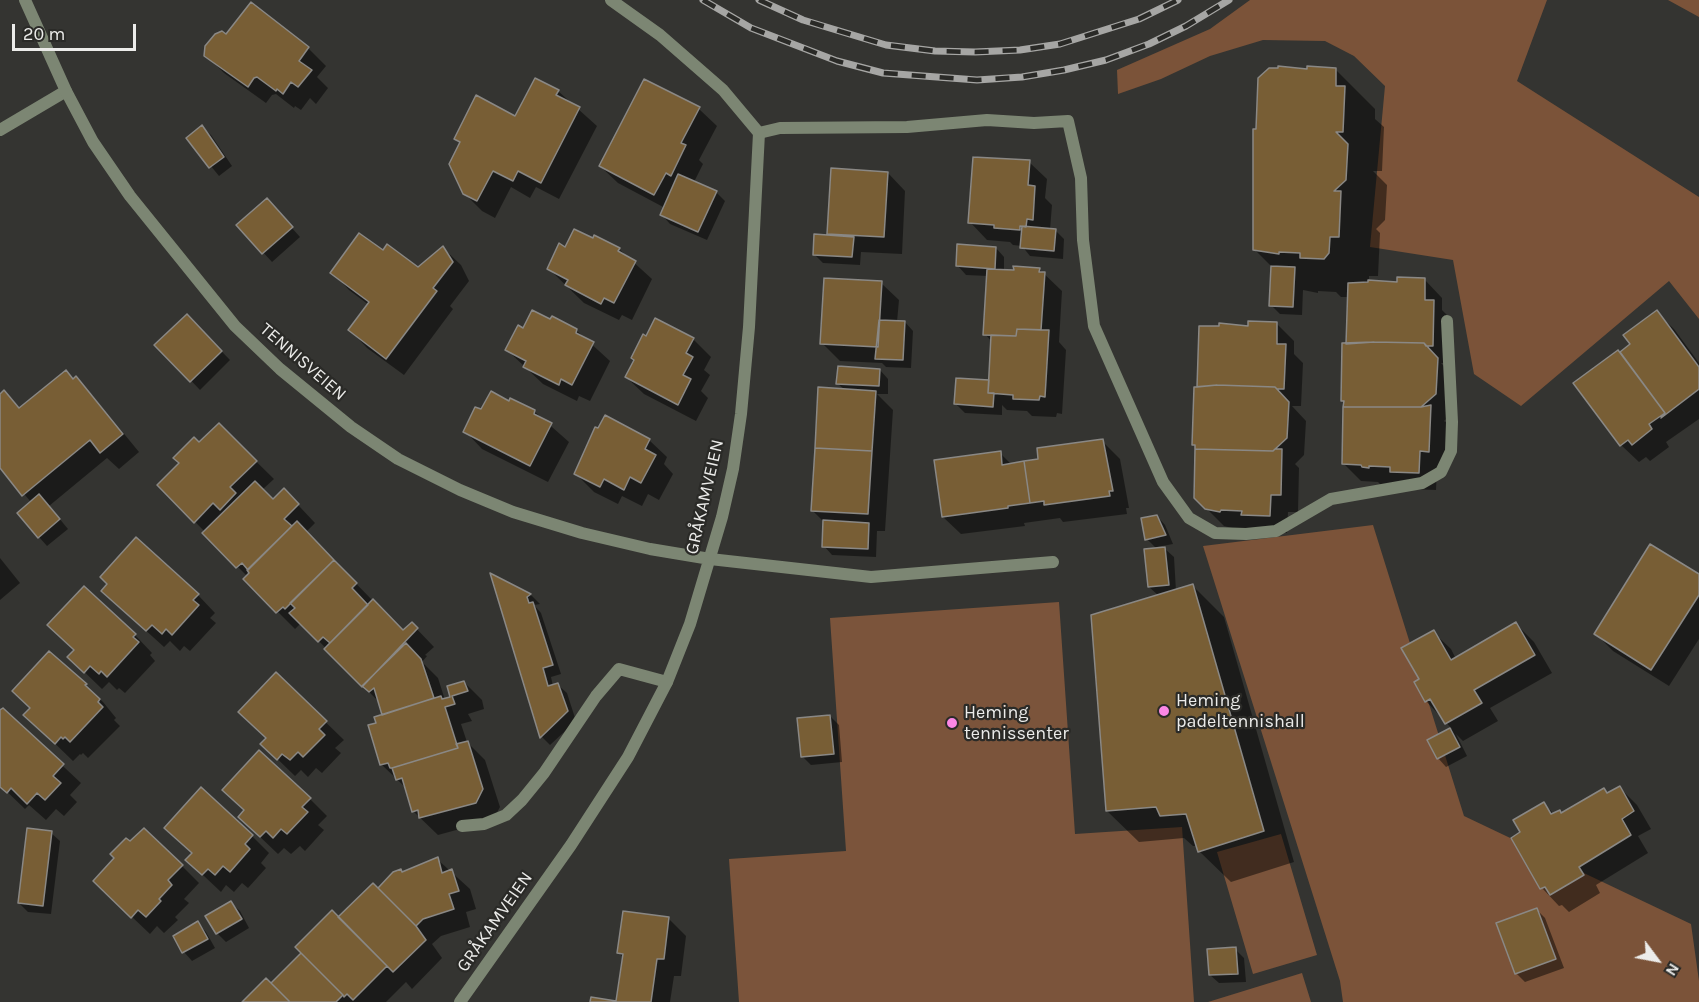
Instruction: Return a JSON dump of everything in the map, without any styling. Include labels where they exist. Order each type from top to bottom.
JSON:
[{"type":"street","name":"TENNISVEIEN","points":[[25,0],[66,91],[93,142],[130,196],[235,326],[280,369],[351,427],[398,459],[460,490],[513,512],[582,533],[710,560],[871,577],[1053,562]]},
{"type":"street","points":[[611,0],[660,34],[723,90],[759,133],[780,128],[907,127],[987,120],[1034,123],[1068,120],[1081,178],[1083,240],[1094,326],[1163,482],[1189,519],[1215,533],[1246,534],[1276,531],[1331,499],[1422,483],[1441,472],[1451,452],[1452,422],[1447,321]]},
{"type":"street","points":[[0,130],[66,91]]},
{"type":"street","name":"GRÅKAMVEIEN","points":[[460,1002],[572,845],[627,757],[668,682],[690,624],[710,560],[733,469],[741,414],[749,327],[759,133]]},
{"type":"street","points":[[462,826],[484,824],[506,814],[522,800],[544,773],[596,696],[619,669],[668,682]]},
{"type":"shaded area","points":[[1250,0],[1547,0],[1517,81],[1699,197],[1699,319],[1669,281],[1521,406],[1474,374],[1453,260],[1370,247],[1385,86],[1354,56],[1325,41],[1263,40],[1210,56],[1161,79],[1118,94],[1117,70],[1210,29]]},
{"type":"shaded area","points":[[1668,0],[1699,0],[1699,17]]},
{"type":"shaded area","points":[[1373,525],[1464,816],[1691,924],[1699,981],[1699,1002],[1343,1002],[1340,981],[1203,546]]},
{"type":"shaded area","name":"Heming tennissenter","points":[[1059,602],[1075,834],[1182,827],[1194,1002],[739,1002],[729,859],[846,851],[830,618]]},
{"type":"shaded area","points":[[1281,834],[1317,955],[1253,974],[1217,852]]},
{"type":"shaded area","points":[[1302,973],[1311,1002],[1208,1002]]},
{"type":"building","points":[[251,2],[309,47],[299,61],[312,70],[298,87],[291,82],[283,94],[257,77],[248,87],[204,56],[205,46],[215,34],[222,31],[226,34]]},
{"type":"building","points":[[1278,66],[1307,69],[1307,66],[1336,68],[1336,86],[1345,86],[1343,132],[1336,132],[1348,144],[1346,180],[1334,191],[1341,191],[1339,237],[1330,237],[1329,253],[1324,259],[1300,258],[1300,253],[1279,252],[1279,254],[1253,250],[1253,129],[1256,129],[1258,78],[1269,68],[1278,68]]},
{"type":"building","points":[[535,78],[559,90],[556,95],[580,107],[541,183],[518,171],[513,181],[493,171],[477,201],[463,194],[449,164],[460,142],[454,139],[476,95],[515,116]]},
{"type":"building","points":[[644,79],[700,107],[681,143],[686,145],[671,176],[666,173],[654,195],[599,166]]},
{"type":"building","points":[[202,125],[224,157],[209,168],[186,138]]},
{"type":"building","points":[[973,157],[1030,160],[1028,185],[1035,186],[1033,220],[1027,219],[1026,227],[1020,226],[1020,230],[968,223]]},
{"type":"building","points":[[831,168],[888,172],[884,237],[827,234]]},
{"type":"building","points":[[678,174],[717,191],[698,232],[660,215]]},
{"type":"building","points":[[267,198],[293,227],[262,254],[236,225]]},
{"type":"building","points":[[1022,226],[1056,229],[1054,251],[1020,248]]},
{"type":"building","points":[[574,229],[593,238],[594,235],[620,248],[618,251],[636,261],[614,303],[604,298],[601,304],[565,285],[568,280],[547,269],[559,243],[565,247]]},
{"type":"building","points":[[359,233],[383,250],[387,244],[418,267],[443,246],[453,262],[433,288],[437,291],[386,359],[348,330],[369,302],[330,273]]},
{"type":"building","points":[[814,234],[854,237],[852,257],[813,255]]},
{"type":"building","points":[[957,244],[996,247],[995,269],[956,266]]},
{"type":"building","points":[[1013,266],[1040,268],[1039,272],[1045,272],[1041,330],[1017,329],[1016,336],[983,335],[987,269],[1014,270]]},
{"type":"building","points":[[1271,266],[1295,267],[1293,307],[1269,306]]},
{"type":"building","points":[[1397,277],[1425,278],[1425,300],[1434,300],[1433,346],[1426,346],[1424,343],[1346,344],[1348,283],[1368,282],[1368,280],[1397,282]]},
{"type":"building","points":[[824,278],[882,281],[878,347],[820,344]]},
{"type":"building","points":[[532,310],[550,319],[552,316],[577,329],[576,333],[594,342],[572,385],[561,379],[559,385],[523,367],[526,361],[505,350],[518,325],[523,328]]},
{"type":"building","points":[[1657,310],[1699,367],[1699,389],[1661,418],[1665,413],[1620,352],[1630,344],[1623,335]]},
{"type":"building","points":[[187,314],[222,351],[190,382],[154,345]]},
{"type":"building","points":[[655,318],[694,338],[686,353],[693,357],[683,375],[691,379],[678,405],[625,377],[634,360],[631,358],[643,334],[646,336]]},
{"type":"building","points":[[879,320],[905,321],[903,360],[875,359]]},
{"type":"building","points":[[1248,321],[1277,322],[1277,344],[1286,344],[1284,389],[1217,385],[1197,387],[1199,326],[1219,326],[1219,323],[1248,326]]},
{"type":"building","points":[[1017,329],[1049,330],[1045,397],[1040,396],[1039,400],[1013,399],[1013,395],[988,393],[991,335],[1016,336]]},
{"type":"building","points":[[1342,343],[1424,343],[1438,358],[1436,394],[1421,407],[1343,407],[1344,401],[1341,401]]},
{"type":"building","points":[[1618,350],[1665,413],[1649,424],[1652,429],[1632,445],[1628,440],[1620,446],[1573,383]]},
{"type":"building","points":[[838,366],[880,369],[879,386],[836,384]]},
{"type":"building","points":[[66,370],[73,379],[76,376],[123,434],[100,453],[90,440],[22,496],[0,468],[0,394],[4,390],[19,408]]},
{"type":"building","points":[[956,378],[989,380],[988,393],[994,393],[993,407],[954,404]]},
{"type":"building","points":[[1217,385],[1275,387],[1289,402],[1287,438],[1273,451],[1195,449],[1195,445],[1192,445],[1194,387]]},
{"type":"building","points":[[818,387],[876,391],[872,451],[815,448]]},
{"type":"building","points":[[491,391],[509,401],[510,398],[535,410],[534,414],[552,423],[530,466],[463,432],[475,407],[481,409]]},
{"type":"building","points":[[1431,405],[1429,452],[1420,451],[1419,473],[1390,472],[1390,467],[1369,466],[1369,468],[1342,464],[1343,407]]},
{"type":"building","points":[[605,415],[650,439],[645,449],[656,455],[641,483],[630,477],[624,490],[604,479],[600,487],[574,474],[595,427],[598,428]]},
{"type":"building","points":[[219,423],[257,461],[230,487],[236,493],[220,510],[213,503],[194,523],[157,485],[179,463],[173,458],[194,437],[199,442]]},
{"type":"building","points":[[1103,439],[1113,491],[1109,491],[1110,496],[1044,505],[1044,501],[1030,503],[1024,461],[1038,459],[1037,448]]},
{"type":"building","points":[[815,448],[872,451],[868,514],[811,511]]},
{"type":"building","points":[[1195,449],[1273,451],[1282,449],[1281,495],[1271,495],[1270,516],[1241,515],[1242,511],[1221,510],[1220,512],[1205,509],[1194,498]]},
{"type":"building","points":[[1001,451],[1002,465],[1024,461],[1030,503],[942,517],[934,460]]},
{"type":"building","points":[[255,481],[273,499],[284,488],[299,504],[284,519],[292,526],[248,570],[242,563],[236,568],[202,533]]},
{"type":"building","points":[[39,494],[60,519],[38,538],[17,513]]},
{"type":"building","points":[[1157,515],[1166,535],[1145,540],[1141,518]]},
{"type":"building","points":[[823,520],[869,523],[868,549],[822,547]]},
{"type":"building","points":[[297,521],[334,560],[285,609],[283,607],[276,613],[243,579],[249,573],[247,570]]},
{"type":"building","points":[[136,537],[199,594],[193,600],[199,605],[172,635],[166,629],[162,634],[152,625],[146,631],[101,591],[107,584],[100,577]]},
{"type":"building","points":[[1650,544],[1699,574],[1699,595],[1651,670],[1594,634]]},
{"type":"building","points":[[1165,547],[1169,585],[1148,587],[1144,549]]},
{"type":"building","points":[[334,560],[357,583],[352,588],[368,605],[330,643],[323,637],[318,642],[289,613],[295,608],[290,603]]},
{"type":"building","points":[[490,573],[531,594],[527,597],[529,603],[533,602],[553,665],[543,668],[548,686],[558,683],[568,711],[540,738]]},
{"type":"building","name":"Heming padeltennishall","points":[[1193,584],[1264,831],[1198,852],[1186,814],[1160,816],[1156,807],[1106,811],[1091,615]]},
{"type":"building","points":[[84,586],[136,634],[133,637],[139,642],[107,677],[101,671],[99,674],[90,666],[84,673],[67,657],[74,650],[47,625]]},
{"type":"building","points":[[373,599],[403,630],[412,622],[418,628],[362,687],[324,649]]},
{"type":"building","points":[[1516,622],[1535,655],[1474,690],[1482,703],[1445,724],[1430,699],[1425,702],[1414,682],[1419,679],[1401,648],[1434,630],[1451,660]]},
{"type":"building","points":[[406,643],[421,659],[434,698],[382,715],[374,688],[369,692],[362,686]]},
{"type":"building","points":[[49,651],[87,684],[85,685],[100,699],[98,702],[103,707],[70,742],[65,737],[63,739],[61,737],[55,744],[23,715],[30,708],[12,691]]},
{"type":"building","points":[[276,672],[327,721],[319,729],[325,735],[303,757],[298,752],[290,760],[282,754],[277,760],[260,744],[266,738],[238,712]]},
{"type":"building","points":[[464,681],[468,691],[452,696],[455,704],[445,707],[458,748],[392,768],[388,763],[380,765],[368,725],[376,723],[374,717],[441,696],[442,699],[450,697],[447,686]]},
{"type":"building","points":[[3,708],[64,764],[53,776],[61,783],[45,800],[37,793],[27,804],[11,788],[7,793],[0,787],[0,710]]},
{"type":"building","points":[[830,715],[834,754],[801,757],[797,718]]},
{"type":"building","points":[[1450,728],[1460,747],[1437,759],[1427,740]]},
{"type":"building","points":[[468,741],[483,789],[476,803],[419,818],[418,810],[412,812],[402,778],[396,780],[392,768],[458,748],[456,744]]},
{"type":"building","points":[[259,750],[311,798],[302,807],[308,812],[287,834],[281,829],[273,838],[266,831],[260,837],[238,817],[244,810],[222,790]]},
{"type":"building","points":[[1620,786],[1634,811],[1622,819],[1631,835],[1579,867],[1584,875],[1550,895],[1545,887],[1540,889],[1511,838],[1520,832],[1513,820],[1544,802],[1551,814],[1560,810],[1561,813],[1604,788],[1607,793]]},
{"type":"building","points":[[201,787],[253,835],[245,844],[250,849],[230,872],[223,866],[215,875],[208,869],[202,875],[185,860],[192,853],[164,828]]},
{"type":"building","points":[[27,828],[52,831],[43,906],[18,903]]},
{"type":"building","points":[[144,828],[183,865],[168,880],[172,885],[146,917],[138,910],[131,918],[93,881],[114,858],[110,854],[126,838],[130,841]]},
{"type":"building","points":[[438,857],[442,873],[452,869],[459,891],[449,894],[454,909],[423,919],[416,926],[378,888],[393,872],[401,869],[402,872]]},
{"type":"building","points":[[373,883],[416,926],[426,940],[393,972],[338,917]]},
{"type":"building","points":[[231,901],[242,919],[216,934],[205,916]]},
{"type":"building","points":[[1537,908],[1556,959],[1515,974],[1496,923]]},
{"type":"building","points":[[332,910],[387,966],[353,1000],[347,994],[344,997],[295,947]]},
{"type":"building","points":[[623,911],[669,917],[664,959],[657,959],[651,1002],[590,1002],[591,997],[616,1001],[623,954],[617,953]]},
{"type":"building","points":[[198,921],[208,939],[182,953],[173,936]]},
{"type":"building","points":[[1236,947],[1238,974],[1209,975],[1207,949]]},
{"type":"building","points":[[301,953],[343,995],[336,1002],[290,1002],[271,983]]},
{"type":"building","points":[[266,978],[290,1002],[242,1002]]},
{"type":"railway","points":[[703,0],[751,28],[837,61],[883,73],[977,80],[1022,77],[1106,60],[1149,44],[1186,26],[1229,0]]},
{"type":"railway","points":[[759,0],[803,20],[886,45],[935,51],[975,52],[1020,50],[1060,44],[1139,19],[1178,0]]},
{"type":"place","name":"Heming padeltennishall","points":[[1164,711]]},
{"type":"place","name":"Heming tennissenter","points":[[952,723]]}]
